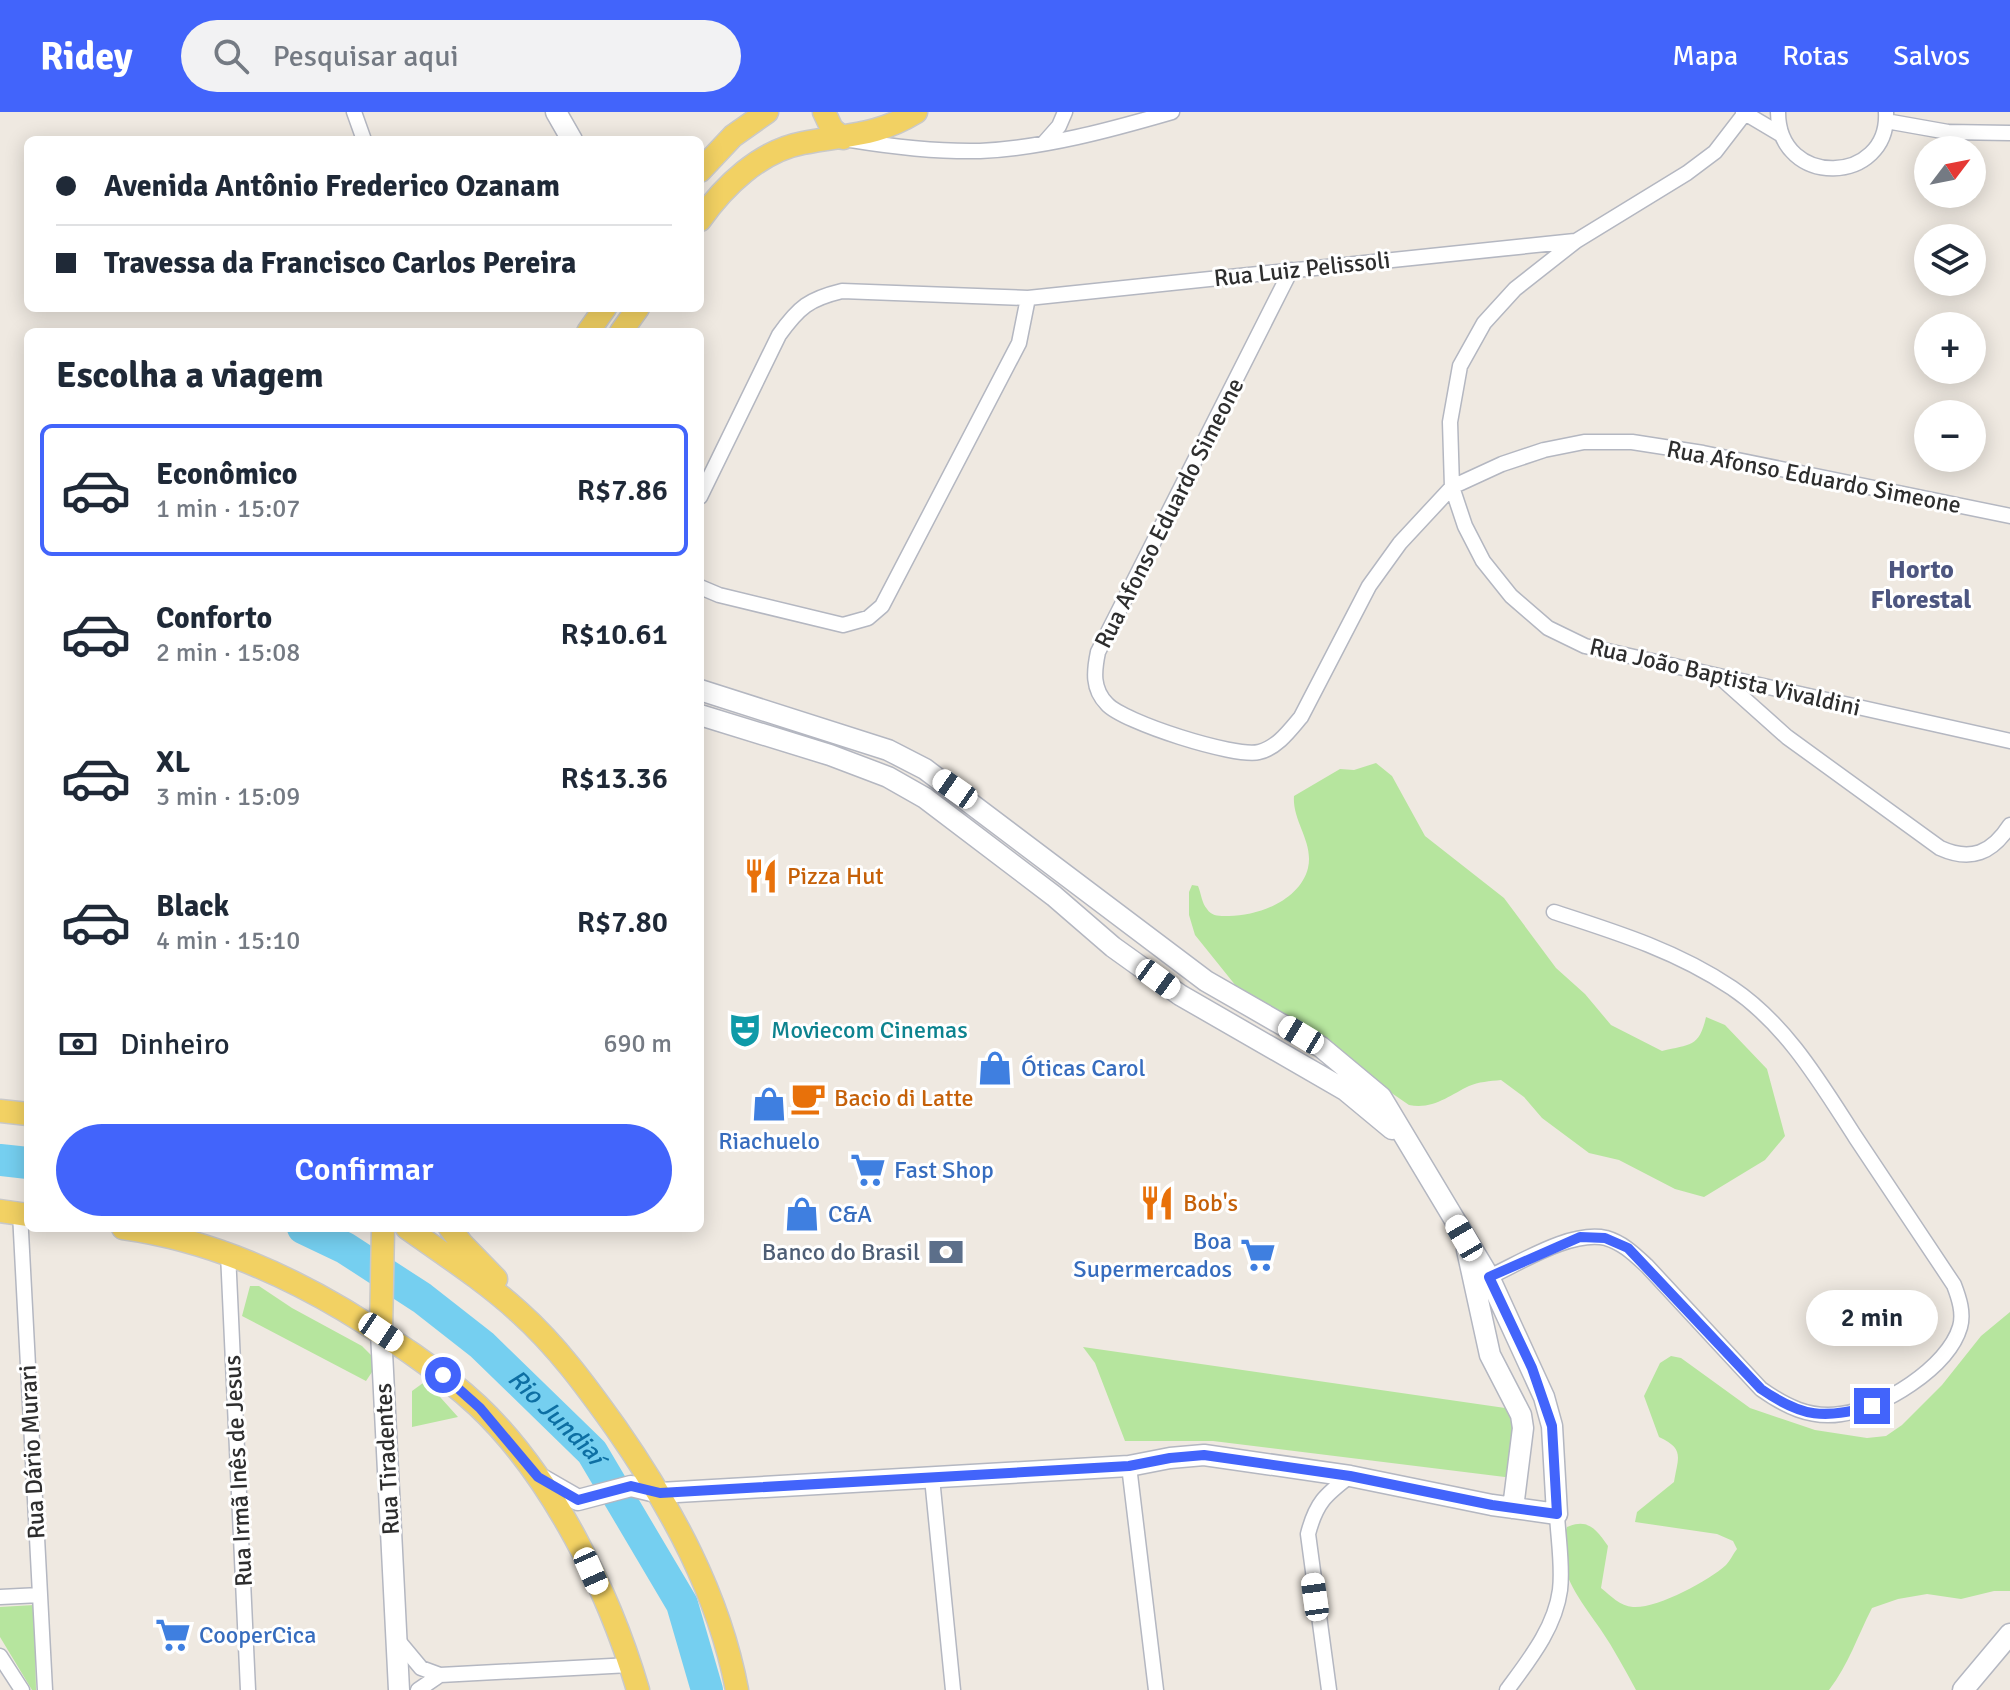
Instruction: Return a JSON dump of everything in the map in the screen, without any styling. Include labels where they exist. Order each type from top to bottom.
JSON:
[{"type":"main road","points":[[704,167],[733,136],[767,112]]},
{"type":"main road","points":[[824,112],[832,129],[843,138]]},
{"type":"main road","points":[[704,214],[732,182],[774,153],[801,143],[874,132],[916,112]]},
{"type":"main road","points":[[0,1111],[24,1114]]},
{"type":"main road","points":[[149,1232],[228,1253],[297,1282],[381,1332],[443,1375],[480,1408],[538,1477],[582,1551],[638,1690]]},
{"type":"main road","name":"Rua Tiradentes","points":[[381,1332],[383,1232]]},
{"type":"main road","points":[[412,1232],[517,1310],[569,1361],[660,1493],[691,1552],[715,1613],[737,1690]]},
{"type":"main road","points":[[453,1232],[496,1279],[517,1310]]},
{"type":"main road","points":[[631,1486],[635,1455]]},
{"type":"street","points":[[354,112],[363,136]]},
{"type":"street","points":[[556,112],[570,136]]},
{"type":"street","points":[[1044,143],[1059,126],[1065,112]]},
{"type":"street","points":[[843,138],[939,151],[982,151],[1044,143],[1172,112]]},
{"type":"street","points":[[1744,112],[1780,134]]},
{"type":"street","name":"Rua João Baptista Vivaldini","points":[[1744,112],[1715,152],[1687,173],[1576,241],[1505,300],[1484,323],[1460,366],[1450,422],[1452,487],[1465,526],[1483,561],[1511,596],[1548,628],[1585,646],[2010,741]]},
{"type":"street","points":[[1778,112],[1780,134],[1793,155],[1814,167],[1839,170],[1862,162],[1878,144],[1886,116],[1948,132],[2010,133]]},
{"type":"street","name":"Rua Luiz Pelissoli","points":[[704,489],[779,335],[796,311],[817,297],[842,291],[1028,298],[1576,241]]},
{"type":"street","name":"Rua Afonso Eduardo Simeone","points":[[1291,270],[1098,652],[1094,673],[1098,692],[1108,706],[1125,716],[1206,745],[1245,752],[1258,752],[1273,745],[1301,717],[1369,586],[1400,543],[1452,487],[1502,464],[1544,450],[1584,442],[1632,442],[1703,453],[2010,516]]},
{"type":"street","points":[[704,589],[843,625],[868,618],[882,606],[1019,343],[1028,298]]},
{"type":"street","points":[[1722,678],[1787,737],[1940,848],[1957,856],[1974,855],[1991,846],[2010,825]]},
{"type":"street","points":[[704,691],[888,750],[925,769],[1206,981],[1321,1047],[1381,1097],[1489,1277],[1544,1397],[1552,1426],[1560,1589],[1552,1619],[1534,1652],[1507,1690]]},
{"type":"street","points":[[704,716],[830,755],[888,777],[935,806],[1054,896],[1113,947],[1180,995],[1345,1090],[1406,1142]]},
{"type":"street","points":[[888,777],[930,779],[955,789]]},
{"type":"street","points":[[1097,897],[1111,920],[1115,933],[1113,947]]},
{"type":"street","points":[[1489,1277],[1580,1237],[1605,1238],[1628,1248],[1647,1266],[1761,1389],[1783,1405],[1806,1413],[1839,1415],[1872,1406],[1909,1386],[1947,1352],[1960,1327],[1961,1304],[1954,1285],[1809,1066],[1773,1023],[1735,990],[1692,963],[1635,938],[1554,912]]},
{"type":"street","points":[[1261,1012],[1274,1032],[1307,1059],[1308,1069]]},
{"type":"street","name":"Rua Dário Murari","points":[[16,1213],[45,1690]]},
{"type":"street","points":[[1464,1238],[1490,1355],[1521,1415],[1523,1428],[1513,1508]]},
{"type":"street","name":"Rua Irmã Inês de Jesus","points":[[228,1253],[248,1690]]},
{"type":"street","name":"Rua Tiradentes","points":[[381,1332],[399,1690]]},
{"type":"street","points":[[1504,1384],[1524,1399],[1544,1397]]},
{"type":"street","points":[[538,1477],[578,1500],[631,1486],[660,1493],[1129,1466],[1204,1455],[1350,1476],[1557,1514]]},
{"type":"street","points":[[1129,1466],[1156,1690]]},
{"type":"street","points":[[1329,1690],[1308,1534],[1314,1512],[1325,1496],[1350,1476]]},
{"type":"street","points":[[932,1478],[953,1690]]},
{"type":"street","points":[[0,1597],[40,1595]]},
{"type":"street","points":[[1963,1690],[2010,1634]]},
{"type":"street","points":[[396,1638],[421,1668],[440,1675],[630,1665]]},
{"type":"street","points":[[0,1656],[22,1690]]},
{"type":"street","points":[[418,1690],[440,1675]]},
{"type":"green space","points":[[1376,763],[1392,776],[1425,836],[1504,898],[1556,968],[1585,994],[1611,1025],[1662,1051],[1696,1040],[1706,1017],[1725,1025],[1767,1069],[1785,1136],[1765,1160],[1704,1197],[1675,1189],[1619,1160],[1589,1153],[1542,1118],[1524,1097],[1501,1080],[1473,1085],[1434,1104],[1409,1105],[1236,986],[1195,935],[1189,915],[1192,885],[1198,886],[1204,904],[1214,915],[1253,913],[1277,904],[1296,889],[1308,868],[1308,849],[1296,814],[1294,796],[1340,769],[1354,770]]},
{"type":"green space","points":[[250,1286],[259,1286],[362,1346],[373,1357],[372,1372],[366,1381],[242,1316]]},
{"type":"green space","points":[[2010,1312],[2010,1591],[1994,1591],[1961,1599],[1927,1594],[1872,1608],[1829,1690],[1636,1690],[1570,1582],[1563,1556],[1567,1527],[1586,1525],[1599,1535],[1608,1546],[1601,1588],[1620,1603],[1633,1607],[1655,1604],[1695,1586],[1726,1565],[1737,1549],[1733,1541],[1717,1534],[1635,1522],[1637,1512],[1674,1482],[1677,1466],[1676,1450],[1659,1437],[1644,1396],[1660,1363],[1671,1356],[1681,1358],[1750,1408],[1815,1430],[1867,1438],[1886,1436],[1902,1425],[1942,1385],[1981,1336]]},
{"type":"green space","points":[[1083,1347],[1519,1410],[1521,1479],[1213,1441],[1125,1441],[1095,1363]]},
{"type":"green space","points":[[423,1383],[432,1388],[458,1417],[412,1427],[412,1391]]},
{"type":"green space","points":[[34,1605],[36,1690],[32,1690],[0,1637],[0,1607]]},
{"type":"waterway","name":"Rio Jundiaí","points":[[0,1160],[24,1163]]},
{"type":"waterway","name":"Rio Jundiaí","points":[[311,1232],[345,1248],[422,1298],[482,1345],[592,1452],[682,1604],[707,1690]]},
{"type":"place","name":"Pizza Hut","points":[[761,876]]},
{"type":"place","name":"Moviecom Cinemas","points":[[745,1030]]},
{"type":"place","name":"Óticas Carol","points":[[995,1068]]},
{"type":"place","name":"Bacio di Latte","points":[[808,1098]]},
{"type":"place","name":"Riachuelo","points":[[769,1104]]},
{"type":"place","name":"Fast Shop","points":[[868,1170]]},
{"type":"place","name":"Bob's","points":[[1157,1203]]},
{"type":"place","name":"C&A","points":[[802,1214]]},
{"type":"place","name":"Banco do Brasil","points":[[946,1252]]},
{"type":"place","name":"Boa Supermercados","points":[[1258,1255]]},
{"type":"place","name":"CooperCica","points":[[173,1635]]},
{"type":"district","name":"Horto Florestal","points":[[1921,585]]},
{"type":"route","points":[[443,1375],[480,1408],[538,1477],[578,1500],[631,1486],[660,1493],[1129,1466],[1204,1455],[1350,1476],[1492,1505],[1557,1514],[1552,1426],[1544,1397],[1489,1277],[1580,1237],[1605,1238],[1628,1248],[1761,1389],[1783,1405],[1806,1413],[1839,1415],[1872,1406]]}]
